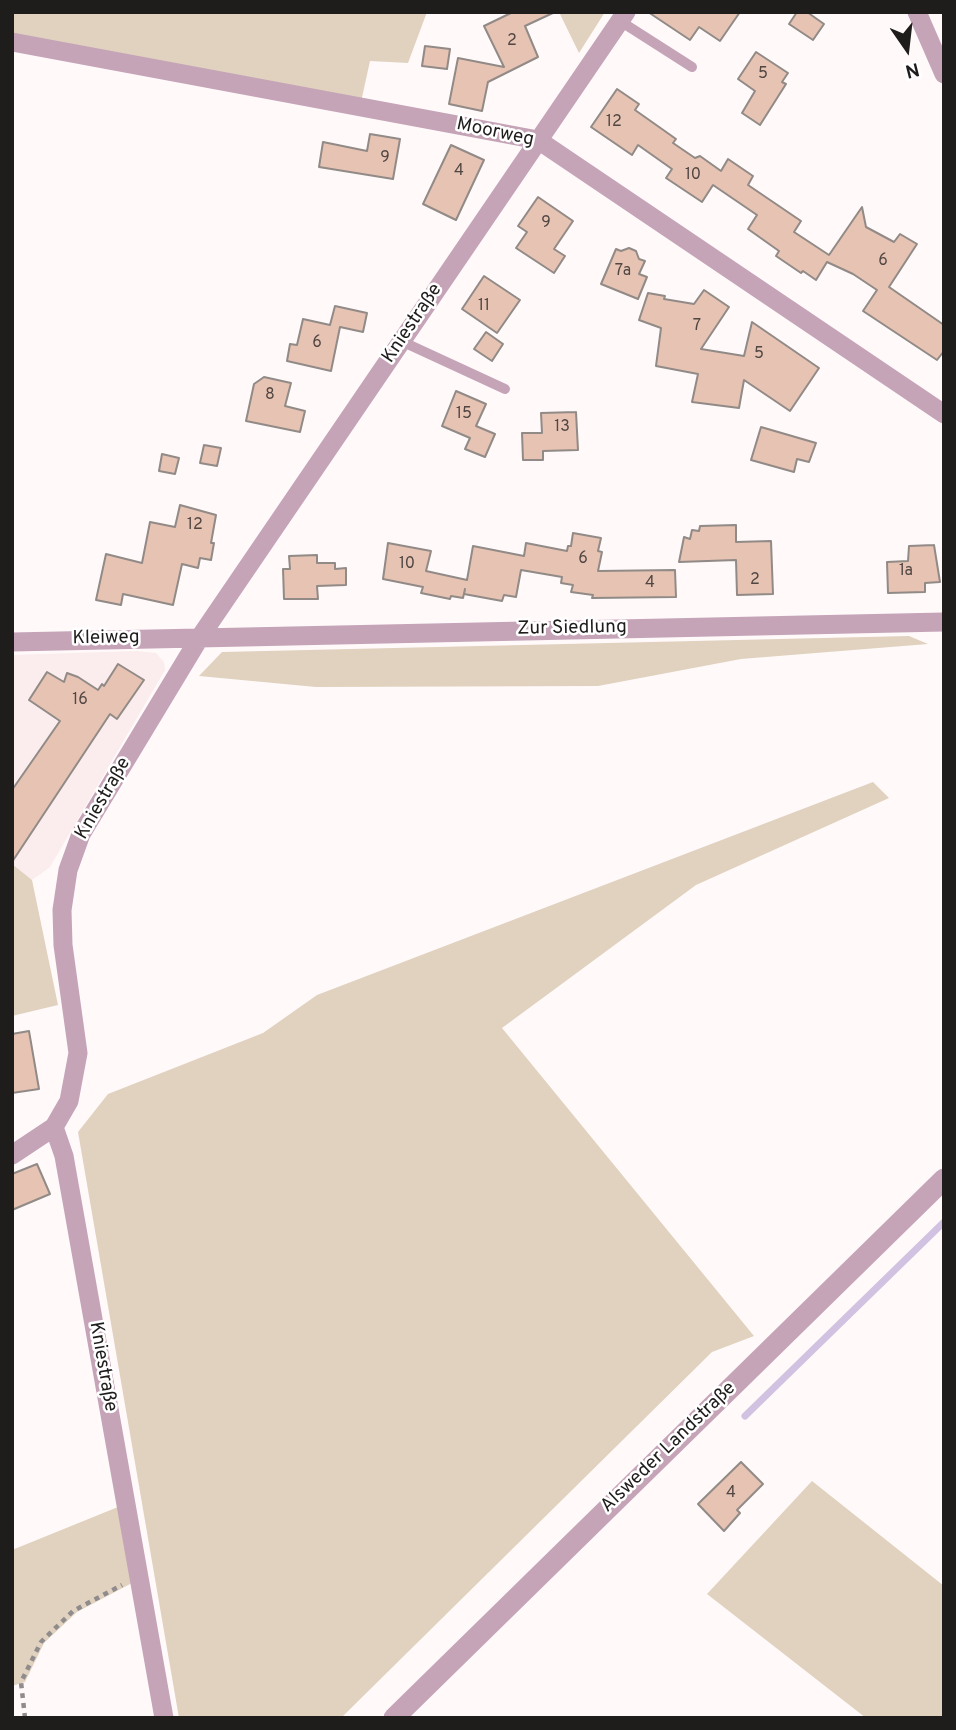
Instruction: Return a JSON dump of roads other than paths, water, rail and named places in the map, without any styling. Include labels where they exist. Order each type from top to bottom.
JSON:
[{"type":"street","points":[[917,12],[944,74]]},
{"type":"street","name":"Kniestraße","points":[[164,1718],[64,1156],[54,1127],[69,1101],[78,1053],[63,945],[62,910],[68,870],[81,834],[200,637],[623,17]]},
{"type":"street","name":"Moorweg","points":[[12,42],[538,140],[944,414]]},
{"type":"street","name":"Zur Siedlung","points":[[200,637],[944,622]]},
{"type":"street","name":"Kleiweg","points":[[12,642],[200,637]]},
{"type":"street","points":[[12,1154],[35,1142],[54,1127]]},
{"type":"street","name":"Alsweder Landstraße","points":[[394,1718],[944,1179]]},
{"type":"lane","points":[[623,17],[692,67]]},
{"type":"lane","points":[[401,341],[505,389]]},
{"type":"waterway","points":[[745,1416],[944,1222]]}]
